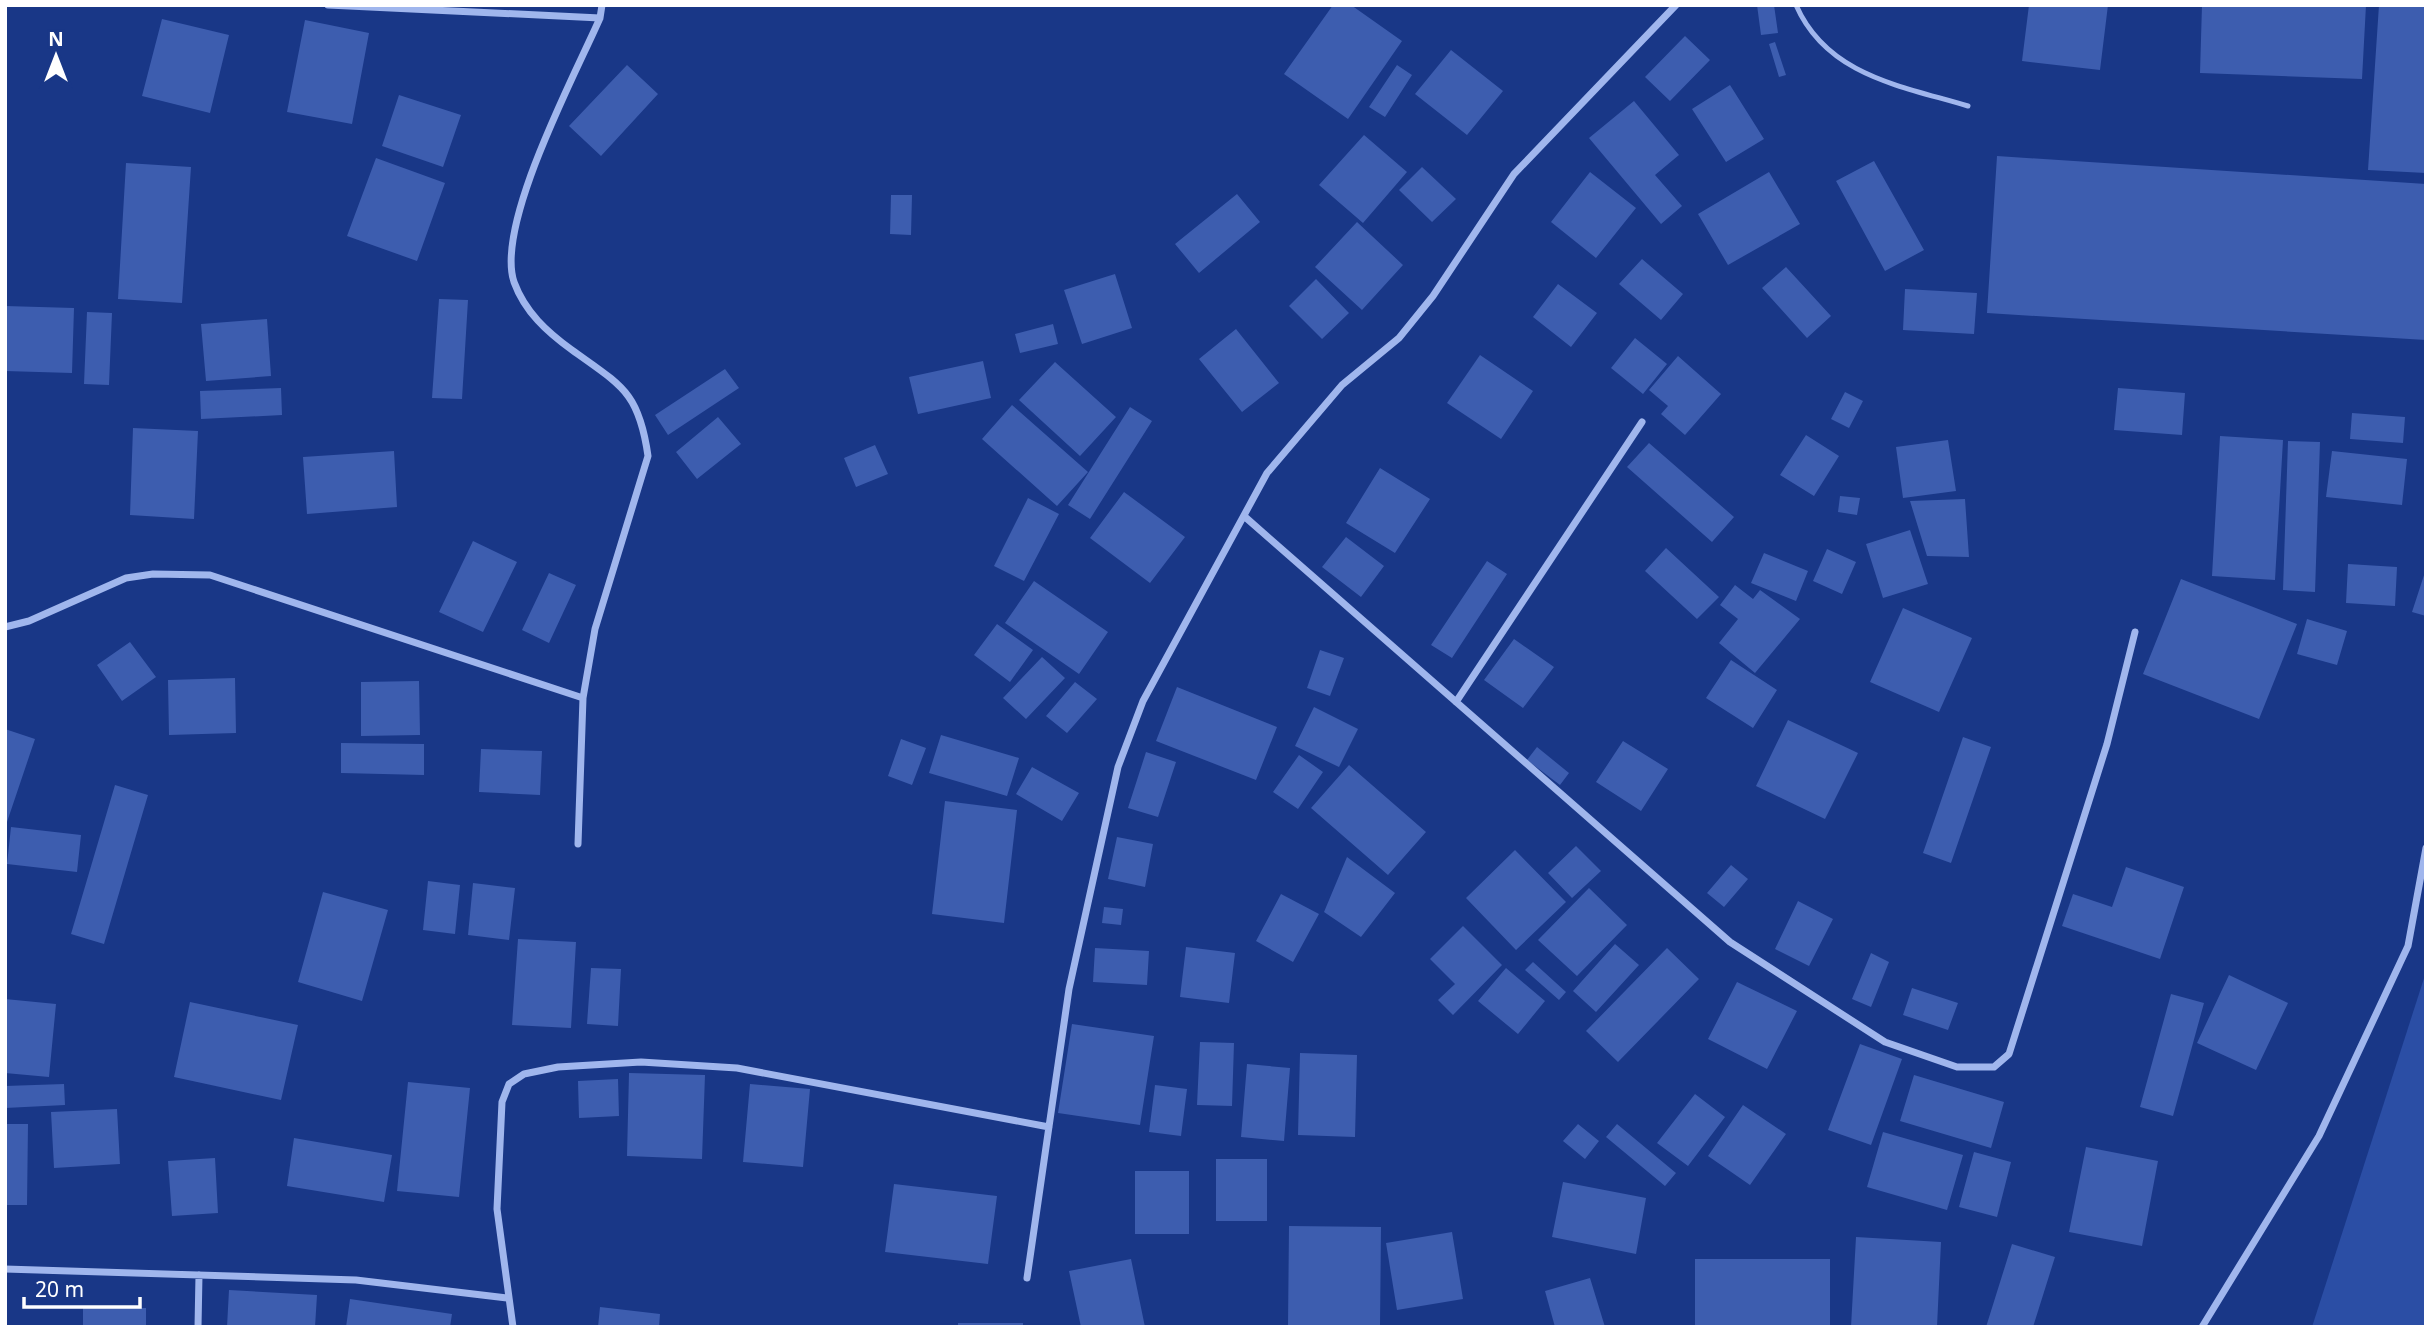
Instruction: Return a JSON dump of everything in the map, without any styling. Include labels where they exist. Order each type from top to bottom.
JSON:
[{"type":"street","points":[[328,5],[600,18]]},
{"type":"street","points":[[578,844],[583,698],[595,629],[648,456],[644,429],[636,404],[615,382],[539,326],[514,281],[511,241],[519,204],[600,18],[601,5]]},
{"type":"street","points":[[1027,1278],[1069,989],[1118,767],[1143,701],[1267,473],[1342,385],[1399,338],[1433,296],[1514,174],[1676,5]]},
{"type":"street","points":[[1456,702],[1642,422]]},
{"type":"street","points":[[1244,516],[1730,942],[1885,1042],[1957,1067],[1994,1067],[2009,1054],[2108,744],[2134,632]]},
{"type":"street","points":[[5,627],[29,621],[126,578],[153,574],[210,575],[583,698]]},
{"type":"street","points":[[2202,1327],[2319,1136],[2408,946],[2426,848]]},
{"type":"street","points":[[513,1327],[497,1209],[502,1102],[509,1084],[524,1074],[558,1067],[641,1062],[737,1068],[1049,1126]]},
{"type":"street","points":[[5,1269],[356,1280],[507,1298]]},
{"type":"street","points":[[198,1327],[199,1275]]},
{"type":"lane","points":[[1796,5],[1818,43],[1862,74],[1968,106]]},
{"type":"shaded area","points":[[2426,972],[2426,1327],[2312,1327]]},
{"type":"building","points":[[1333,5],[1351,5],[1402,41],[1348,119],[1284,74]]},
{"type":"building","points":[[1757,5],[1774,5],[1778,33],[1761,35]]},
{"type":"building","points":[[2029,5],[2108,5],[2100,70],[2022,61]]},
{"type":"building","points":[[2202,5],[2366,5],[2362,79],[2200,73]]},
{"type":"building","points":[[2379,5],[2426,5],[2426,173],[2368,170]]},
{"type":"building","points":[[162,19],[229,35],[210,113],[142,96]]},
{"type":"building","points":[[305,20],[369,33],[352,124],[287,112]]},
{"type":"building","points":[[1685,36],[1710,60],[1670,101],[1645,77]]},
{"type":"building","points":[[1775,42],[1786,75],[1779,77],[1769,44]]},
{"type":"building","points":[[1451,50],[1503,91],[1467,135],[1415,94]]},
{"type":"building","points":[[627,65],[658,94],[601,156],[569,126]]},
{"type":"building","points":[[1397,65],[1412,75],[1385,117],[1369,107]]},
{"type":"building","points":[[1730,85],[1764,139],[1726,162],[1692,109]]},
{"type":"building","points":[[399,95],[461,115],[443,167],[382,146]]},
{"type":"building","points":[[1634,101],[1679,155],[1655,175],[1682,206],[1661,224],[1589,138]]},
{"type":"building","points":[[1364,135],[1407,172],[1363,223],[1319,185]]},
{"type":"building","points":[[1997,156],[2426,184],[2426,340],[1987,313]]},
{"type":"building","points":[[376,158],[445,183],[417,261],[347,236]]},
{"type":"building","points":[[1874,161],[1924,250],[1885,271],[1836,181]]},
{"type":"building","points":[[126,163],[191,167],[182,303],[118,299]]},
{"type":"building","points":[[1422,167],[1456,199],[1432,222],[1399,190]]},
{"type":"building","points":[[1590,172],[1636,208],[1596,258],[1551,222]]},
{"type":"building","points":[[1769,172],[1800,224],[1728,265],[1698,214]]},
{"type":"building","points":[[1237,194],[1260,222],[1199,273],[1175,244]]},
{"type":"building","points":[[891,195],[912,195],[911,235],[890,234]]},
{"type":"building","points":[[1357,222],[1403,265],[1362,310],[1315,267]]},
{"type":"building","points":[[1642,259],[1683,294],[1661,320],[1619,284]]},
{"type":"building","points":[[1786,267],[1831,316],[1807,338],[1762,288]]},
{"type":"building","points":[[1115,274],[1132,328],[1082,344],[1064,290]]},
{"type":"building","points":[[1316,279],[1349,313],[1322,339],[1289,306]]},
{"type":"building","points":[[1558,284],[1597,313],[1571,347],[1533,317]]},
{"type":"building","points":[[1905,289],[1977,293],[1974,334],[1903,330]]},
{"type":"building","points":[[439,299],[468,300],[462,399],[432,398]]},
{"type":"building","points":[[5,306],[74,308],[72,373],[5,371]]},
{"type":"building","points":[[87,312],[112,313],[109,385],[84,384]]},
{"type":"building","points":[[267,319],[271,376],[206,381],[201,324]]},
{"type":"building","points":[[1053,324],[1058,344],[1020,353],[1015,334]]},
{"type":"building","points":[[1236,329],[1279,383],[1242,412],[1199,359]]},
{"type":"building","points":[[1635,338],[1667,364],[1643,394],[1611,368]]},
{"type":"building","points":[[1480,355],[1533,391],[1501,439],[1447,403]]},
{"type":"building","points":[[1678,356],[1721,394],[1685,435],[1661,414],[1668,406],[1649,390]]},
{"type":"building","points":[[983,361],[991,398],[918,414],[909,377]]},
{"type":"building","points":[[1055,362],[1116,417],[1080,456],[1019,400]]},
{"type":"building","points":[[725,369],[739,388],[668,435],[655,415]]},
{"type":"building","points":[[281,388],[282,415],[201,419],[200,391]]},
{"type":"building","points":[[2118,388],[2185,393],[2182,435],[2114,430]]},
{"type":"building","points":[[1845,392],[1863,401],[1849,428],[1831,419]]},
{"type":"building","points":[[1012,405],[1088,472],[1057,506],[982,439]]},
{"type":"building","points":[[1130,407],[1152,421],[1090,519],[1068,505]]},
{"type":"building","points":[[2352,413],[2405,417],[2403,443],[2350,439]]},
{"type":"building","points":[[718,417],[741,444],[697,479],[676,452]]},
{"type":"building","points":[[133,428],[198,431],[194,519],[130,515]]},
{"type":"building","points":[[1806,435],[1839,456],[1814,496],[1780,475]]},
{"type":"building","points":[[2220,436],[2283,440],[2275,580],[2212,576]]},
{"type":"building","points":[[1948,440],[1956,491],[1903,498],[1896,447]]},
{"type":"building","points":[[2288,441],[2320,442],[2315,592],[2283,590]]},
{"type":"building","points":[[1649,443],[1734,517],[1712,542],[1627,467]]},
{"type":"building","points":[[875,445],[888,474],[856,487],[844,458]]},
{"type":"building","points":[[394,451],[397,507],[307,514],[303,457]]},
{"type":"building","points":[[2332,451],[2407,459],[2402,505],[2326,497]]},
{"type":"building","points":[[1380,468],[1430,499],[1395,553],[1346,523]]},
{"type":"building","points":[[1124,492],[1185,537],[1150,583],[1090,538]]},
{"type":"building","points":[[1840,496],[1860,498],[1857,515],[1838,512]]},
{"type":"building","points":[[1028,498],[1059,514],[1024,581],[994,566]]},
{"type":"building","points":[[1965,499],[1969,557],[1927,556],[1910,501]]},
{"type":"building","points":[[1910,530],[1928,584],[1883,598],[1866,544]]},
{"type":"building","points":[[1346,537],[1384,566],[1361,597],[1322,567]]},
{"type":"building","points":[[473,541],[517,562],[483,632],[439,612]]},
{"type":"building","points":[[1666,548],[1719,597],[1697,619],[1645,571]]},
{"type":"building","points":[[1827,549],[1856,562],[1842,594],[1813,581]]},
{"type":"building","points":[[1764,553],[1808,571],[1796,601],[1751,583]]},
{"type":"building","points":[[1487,561],[1507,574],[1452,658],[1431,645]]},
{"type":"building","points":[[2348,564],[2397,567],[2395,606],[2346,603]]},
{"type":"building","points":[[2426,569],[2426,616],[2412,612]]},
{"type":"building","points":[[549,573],[576,585],[549,643],[522,630]]},
{"type":"building","points":[[2181,579],[2297,624],[2259,719],[2143,674]]},
{"type":"building","points":[[1034,581],[1108,632],[1079,674],[1005,623]]},
{"type":"building","points":[[1735,585],[1753,599],[1760,590],[1800,619],[1755,673],[1719,643],[1738,619],[1720,605]]},
{"type":"building","points":[[1903,608],[1972,638],[1939,712],[1870,682]]},
{"type":"building","points":[[2307,619],[2347,631],[2337,665],[2297,654]]},
{"type":"building","points":[[997,624],[1033,650],[1010,682],[974,655]]},
{"type":"building","points":[[1514,639],[1554,667],[1523,708],[1484,680]]},
{"type":"building","points":[[130,642],[156,677],[122,701],[97,665]]},
{"type":"building","points":[[1320,650],[1344,658],[1330,696],[1307,688]]},
{"type":"building","points":[[1042,657],[1065,678],[1026,719],[1003,698]]},
{"type":"building","points":[[1731,660],[1777,690],[1753,728],[1706,698]]},
{"type":"building","points":[[235,678],[236,733],[169,735],[168,680]]},
{"type":"building","points":[[419,681],[420,735],[361,736],[361,682]]},
{"type":"building","points":[[1075,682],[1097,699],[1067,733],[1046,716]]},
{"type":"building","points":[[1177,687],[1277,727],[1256,780],[1156,741]]},
{"type":"building","points":[[1314,707],[1358,729],[1339,767],[1295,746]]},
{"type":"building","points":[[1788,720],[1858,753],[1825,819],[1756,786]]},
{"type":"building","points":[[5,729],[35,739],[6,825],[5,825]]},
{"type":"building","points":[[941,735],[1019,758],[1007,796],[929,773]]},
{"type":"building","points":[[1963,737],[1991,747],[1951,863],[1923,853]]},
{"type":"building","points":[[901,739],[926,748],[912,785],[888,776]]},
{"type":"building","points":[[1623,741],[1668,769],[1641,811],[1596,782]]},
{"type":"building","points":[[341,743],[424,744],[424,775],[341,773]]},
{"type":"building","points":[[1537,747],[1569,773],[1560,785],[1527,760]]},
{"type":"building","points":[[481,749],[542,751],[540,795],[479,792]]},
{"type":"building","points":[[1146,752],[1176,762],[1158,817],[1128,808]]},
{"type":"building","points":[[1299,755],[1323,772],[1298,809],[1273,792]]},
{"type":"building","points":[[1349,765],[1426,832],[1388,875],[1311,808]]},
{"type":"building","points":[[1032,767],[1079,793],[1062,821],[1016,794]]},
{"type":"building","points":[[115,785],[148,795],[104,944],[71,934]]},
{"type":"building","points":[[945,801],[1017,810],[1004,923],[932,914]]},
{"type":"building","points":[[11,827],[81,835],[77,872],[7,864]]},
{"type":"building","points":[[1117,837],[1153,844],[1145,887],[1108,879]]},
{"type":"building","points":[[1576,846],[1601,871],[1572,898],[1548,873]]},
{"type":"building","points":[[1515,850],[1566,902],[1516,950],[1466,898]]},
{"type":"building","points":[[1347,857],[1395,893],[1361,937],[1324,912]]},
{"type":"building","points":[[1731,865],[1748,879],[1724,907],[1707,893]]},
{"type":"building","points":[[2126,867],[2184,887],[2160,959],[2062,926],[2073,894],[2112,907]]},
{"type":"building","points":[[428,881],[460,885],[455,934],[423,930]]},
{"type":"building","points":[[473,883],[515,888],[509,940],[468,935]]},
{"type":"building","points":[[1589,888],[1627,925],[1577,976],[1538,940]]},
{"type":"building","points":[[323,892],[388,910],[362,1001],[298,982]]},
{"type":"building","points":[[1281,894],[1319,914],[1293,962],[1256,941]]},
{"type":"building","points":[[1798,901],[1833,919],[1809,966],[1775,949]]},
{"type":"building","points":[[1104,907],[1123,909],[1121,925],[1102,923]]},
{"type":"building","points":[[1463,926],[1502,965],[1453,1015],[1438,1000],[1455,984],[1430,959]]},
{"type":"building","points":[[518,939],[576,942],[571,1028],[512,1025]]},
{"type":"building","points":[[1615,944],[1639,965],[1596,1012],[1573,991]]},
{"type":"building","points":[[1186,947],[1235,953],[1229,1003],[1180,997]]},
{"type":"building","points":[[1095,948],[1149,951],[1147,985],[1093,982]]},
{"type":"building","points":[[1667,948],[1699,979],[1618,1062],[1586,1031]]},
{"type":"building","points":[[1871,953],[1889,962],[1871,1007],[1852,999]]},
{"type":"building","points":[[1533,962],[1566,992],[1559,1000],[1525,970]]},
{"type":"building","points":[[591,968],[621,969],[618,1026],[587,1024]]},
{"type":"building","points":[[1506,968],[1545,1001],[1518,1034],[1478,1001]]},
{"type":"building","points":[[2229,975],[2288,1003],[2256,1070],[2197,1043]]},
{"type":"building","points":[[1737,982],[1797,1011],[1767,1069],[1708,1039]]},
{"type":"building","points":[[1912,988],[1958,1003],[1948,1030],[1903,1015]]},
{"type":"building","points":[[2171,994],[2204,1003],[2173,1116],[2140,1107]]},
{"type":"building","points":[[5,999],[56,1004],[49,1077],[5,1073]]},
{"type":"building","points":[[190,1002],[298,1025],[281,1100],[174,1077]]},
{"type":"building","points":[[1072,1024],[1154,1036],[1140,1125],[1058,1113]]},
{"type":"building","points":[[1200,1042],[1234,1043],[1232,1106],[1197,1105]]},
{"type":"building","points":[[1860,1044],[1902,1059],[1871,1145],[1828,1130]]},
{"type":"building","points":[[1300,1053],[1357,1055],[1355,1137],[1298,1135]]},
{"type":"building","points":[[1247,1064],[1290,1068],[1284,1141],[1241,1137]]},
{"type":"building","points":[[629,1073],[705,1075],[702,1159],[627,1156]]},
{"type":"building","points":[[1914,1075],[2004,1102],[1991,1148],[1900,1121]]},
{"type":"building","points":[[618,1079],[619,1116],[579,1118],[578,1081]]},
{"type":"building","points":[[408,1082],[470,1088],[459,1197],[397,1191]]},
{"type":"building","points":[[64,1084],[65,1105],[5,1108],[5,1086]]},
{"type":"building","points":[[750,1084],[810,1089],[803,1167],[743,1162]]},
{"type":"building","points":[[1155,1085],[1187,1089],[1181,1136],[1149,1132]]},
{"type":"building","points":[[1695,1094],[1725,1117],[1688,1166],[1657,1143]]},
{"type":"building","points":[[1743,1105],[1786,1134],[1750,1185],[1708,1156]]},
{"type":"building","points":[[117,1109],[120,1164],[54,1168],[51,1112]]},
{"type":"building","points":[[5,1124],[28,1124],[27,1205],[5,1205]]},
{"type":"building","points":[[1578,1124],[1599,1141],[1585,1159],[1563,1141]]},
{"type":"building","points":[[1617,1124],[1676,1173],[1665,1186],[1606,1137]]},
{"type":"building","points":[[1883,1132],[1963,1155],[1947,1210],[1867,1187]]},
{"type":"building","points":[[294,1138],[392,1155],[384,1202],[287,1186]]},
{"type":"building","points":[[2086,1147],[2158,1161],[2142,1246],[2069,1232]]},
{"type":"building","points":[[1974,1152],[2011,1162],[1997,1217],[1959,1207]]},
{"type":"building","points":[[215,1158],[218,1213],[172,1216],[168,1161]]},
{"type":"building","points":[[1216,1159],[1267,1159],[1267,1221],[1216,1221]]},
{"type":"building","points":[[1135,1171],[1189,1171],[1189,1234],[1135,1234]]},
{"type":"building","points":[[1563,1182],[1646,1198],[1636,1254],[1552,1237]]},
{"type":"building","points":[[894,1184],[997,1196],[988,1264],[885,1252]]},
{"type":"building","points":[[1289,1226],[1381,1227],[1380,1327],[1288,1326]]},
{"type":"building","points":[[1452,1232],[1463,1299],[1397,1310],[1386,1243]]},
{"type":"building","points":[[1856,1237],[1941,1242],[1937,1327],[1851,1327]]},
{"type":"building","points":[[2012,1244],[2055,1257],[2033,1327],[1986,1327]]},
{"type":"building","points":[[1131,1259],[1145,1327],[1081,1327],[1069,1271]]},
{"type":"building","points":[[1695,1259],[1830,1259],[1830,1327],[1695,1327]]},
{"type":"building","points":[[1590,1278],[1605,1327],[1555,1327],[1545,1291]]},
{"type":"building","points":[[229,1290],[317,1295],[315,1327],[227,1327]]},
{"type":"building","points":[[350,1299],[452,1314],[450,1327],[346,1327]]},
{"type":"building","points":[[600,1307],[660,1314],[659,1327],[598,1327]]},
{"type":"building","points":[[83,1308],[146,1308],[146,1327],[83,1327]]},
{"type":"building","points":[[958,1323],[1023,1323],[1023,1327],[958,1327]]}]
